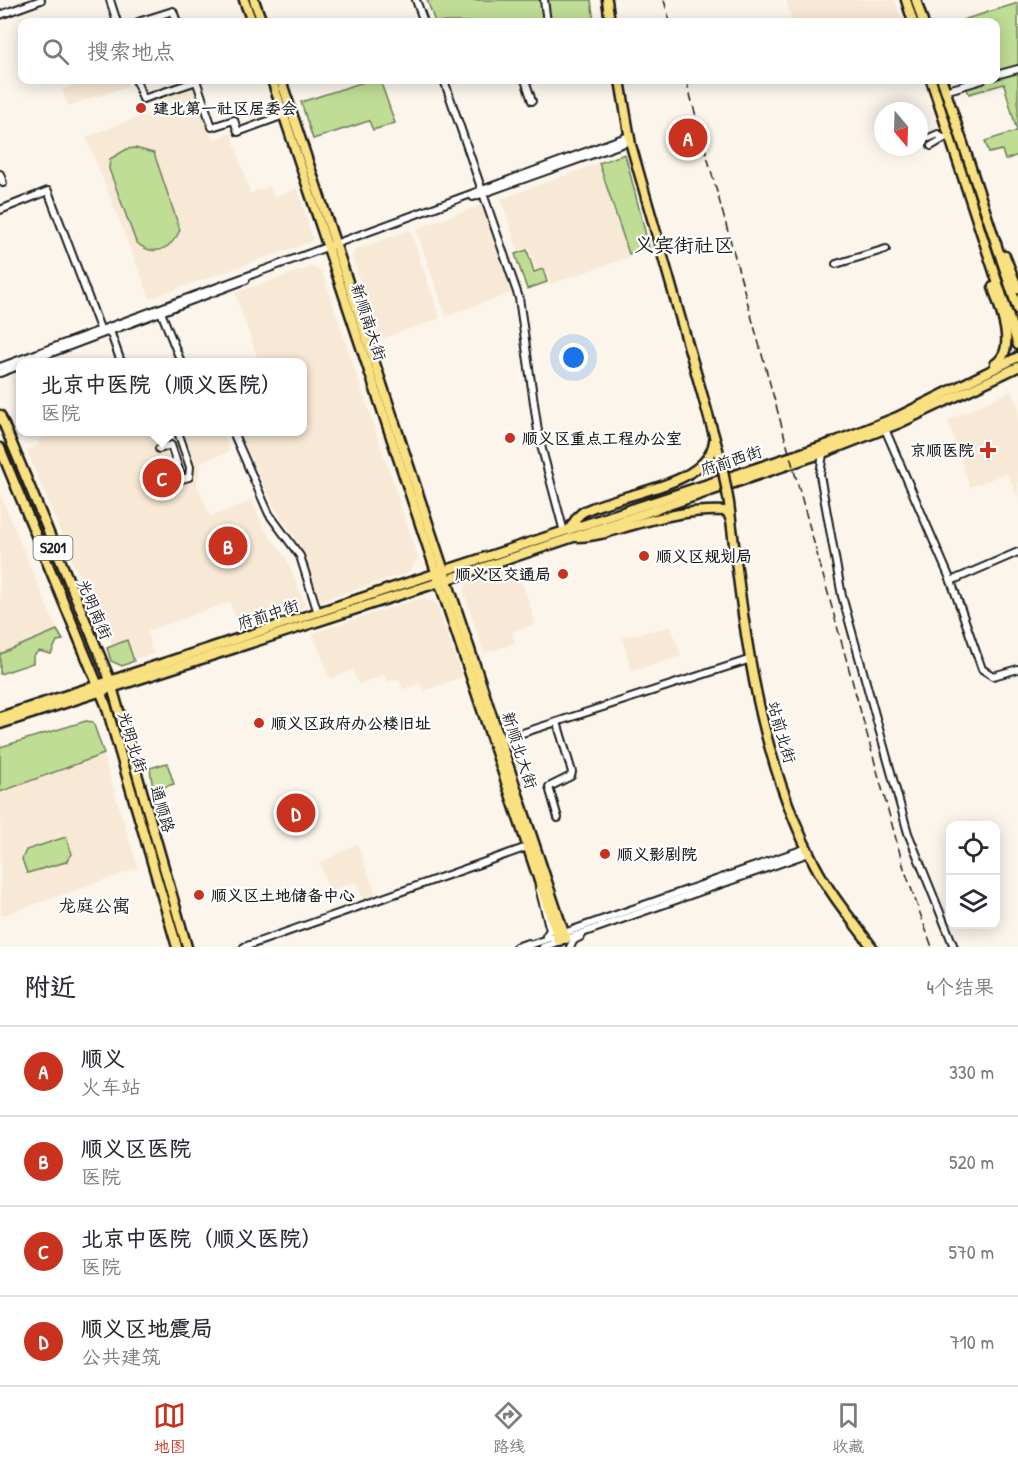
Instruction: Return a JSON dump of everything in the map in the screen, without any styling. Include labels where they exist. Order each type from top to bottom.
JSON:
[{"type":"main road","points":[[244,0],[251,18]]},
{"type":"main road","points":[[254,0],[261,18]]},
{"type":"main road","points":[[606,0],[609,18]]},
{"type":"main road","points":[[906,0],[912,18]]},
{"type":"main road","points":[[916,0],[922,18]]},
{"type":"main road","name":"新顺南大街","points":[[273,84],[333,246]]},
{"type":"main road","name":"新顺南大街","points":[[282,84],[333,246],[443,576]]},
{"type":"main road","points":[[621,84],[630,140],[714,434],[711,452],[690,474],[581,512],[568,533],[589,537],[703,509],[727,511],[730,518]]},
{"type":"main road","points":[[932,84],[945,137],[1018,345]]},
{"type":"main road","points":[[943,84],[1018,310]]},
{"type":"main road","points":[[995,240],[1008,262],[1018,289]]},
{"type":"main road","points":[[990,263],[991,282],[1010,347],[1002,360],[973,374],[960,390],[974,393],[1010,376],[1018,377]]},
{"type":"main road","name":"府前西街","points":[[568,533],[823,453],[885,429],[1018,357]]},
{"type":"main road","name":"府前西街","points":[[443,576],[852,436],[1018,367]]},
{"type":"main road","name":"光明南街","points":[[0,415],[111,684]]},
{"type":"main road","name":"站前北街","points":[[714,434],[729,503],[748,660],[768,749],[808,850],[831,891],[872,947]]},
{"type":"main road","name":"S201","points":[[0,448],[100,688]]},
{"type":"main road","name":"府前中街","points":[[100,688],[318,613],[443,576]]},
{"type":"main road","name":"府前中街","points":[[111,684],[443,576]]},
{"type":"main road","name":"新顺北大街","points":[[443,576],[501,740],[532,845]]},
{"type":"main road","name":"新顺北大街","points":[[443,576],[564,941]]},
{"type":"main road","name":"通顺路","points":[[111,684],[187,947]]},
{"type":"main road","points":[[0,717],[100,688]]},
{"type":"main road","points":[[0,724],[100,688]]},
{"type":"main road","name":"光明北街","points":[[100,688],[177,947]]},
{"type":"street","points":[[0,15],[30,2],[41,0]]},
{"type":"street","points":[[110,0],[116,18]]},
{"type":"street","points":[[416,0],[423,18]]},
{"type":"street","points":[[544,0],[546,18]]},
{"type":"street","points":[[151,18],[174,11],[176,18]]},
{"type":"street","points":[[1000,74],[1018,69]]},
{"type":"street","points":[[137,84],[142,99],[185,84]]},
{"type":"street","points":[[197,84],[212,127],[234,120],[238,132],[284,115]]},
{"type":"street","points":[[445,84],[519,298],[539,438],[568,533]]},
{"type":"street","points":[[526,84],[532,101]]},
{"type":"street","points":[[945,91],[969,84]]},
{"type":"street","points":[[928,138],[938,134],[945,137],[940,143],[931,146]]},
{"type":"street","points":[[28,358],[630,140]]},
{"type":"street","points":[[0,174],[3,183]]},
{"type":"street","points":[[0,210],[48,191],[101,332]]},
{"type":"street","points":[[39,358],[101,332],[110,331],[333,246]]},
{"type":"street","points":[[836,264],[886,249]]},
{"type":"street","points":[[161,312],[179,358]]},
{"type":"street","points":[[110,331],[119,358]]},
{"type":"street","points":[[0,368],[16,362]]},
{"type":"street","points":[[0,373],[16,367]]},
{"type":"street","points":[[885,429],[951,581],[982,669],[993,676],[1018,669]]},
{"type":"street","points":[[159,450],[171,445],[182,479],[189,477],[190,467],[179,436]]},
{"type":"street","points":[[235,436],[269,514],[300,556],[318,613]]},
{"type":"street","points":[[823,453],[820,475],[842,596],[908,833],[954,947]]},
{"type":"street","points":[[951,581],[1018,552]]},
{"type":"street","points":[[501,740],[748,660]]},
{"type":"street","points":[[557,722],[572,772],[571,776],[549,787],[558,818]]},
{"type":"street","points":[[244,947],[532,845]]},
{"type":"street","points":[[543,947],[564,941],[620,916],[808,850]]},
{"type":"street","points":[[543,880],[566,927],[604,915],[620,916]]},
{"type":"street","points":[[516,947],[550,934],[540,898],[543,880]]},
{"type":"street","points":[[524,947],[564,941]]},
{"type":"shaded area","points":[[786,0],[895,0],[901,18],[791,18]]},
{"type":"shaded area","points":[[78,84],[127,84],[128,86],[68,106],[62,89]]},
{"type":"shaded area","points":[[195,84],[212,139],[231,133],[250,193],[270,186],[274,197],[298,189],[313,241],[150,298],[86,137],[155,111],[151,98]]},
{"type":"shaded area","points":[[599,163],[629,257],[550,284],[545,268],[536,269],[529,248],[518,250],[501,199]]},
{"type":"shaded area","points":[[482,205],[511,293],[446,316],[416,229]]},
{"type":"shaded area","points":[[410,230],[440,318],[378,340],[352,256],[355,250]]},
{"type":"shaded area","points":[[311,267],[322,272],[418,557],[409,572],[323,600],[318,595],[299,543],[276,510],[241,436],[307,436],[307,358],[258,358],[235,293]]},
{"type":"shaded area","name":"京顺医院","points":[[1011,391],[1018,405],[1018,497],[1007,473],[970,487],[948,420]]},
{"type":"shaded area","points":[[50,436],[224,436],[230,451],[201,462],[197,484],[210,517],[252,501],[264,528],[286,558],[305,604],[302,608],[239,628],[230,602],[147,631],[153,654],[134,659],[127,640],[112,644],[108,632],[102,634],[27,450],[39,445],[38,440]]},
{"type":"shaded area","points":[[0,494],[57,630],[0,654]]},
{"type":"shaded area","points":[[516,565],[536,624],[512,632],[515,643],[484,654],[464,592],[468,581]]},
{"type":"shaded area","points":[[421,598],[437,604],[462,677],[424,691],[420,684],[403,689],[399,679],[388,682],[385,675],[358,684],[353,670],[330,679],[313,633]]},
{"type":"shaded area","points":[[671,627],[681,656],[632,671],[622,637]]},
{"type":"shaded area","points":[[86,721],[93,722],[138,868],[1,916],[0,747]]},
{"type":"shaded area","points":[[357,844],[377,898],[364,902],[356,882],[329,891],[320,863]]},
{"type":"green space","points":[[427,0],[591,0],[593,18],[434,18]]},
{"type":"green space","points":[[1018,3],[1018,155],[1005,160],[1002,150],[989,153],[985,141],[1017,131],[1004,84],[969,94],[965,84],[1000,84],[1000,18],[969,18]]},
{"type":"green space","points":[[357,84],[381,84],[395,123],[373,130],[369,121],[313,139],[301,102]]},
{"type":"green space","points":[[135,148],[154,153],[180,230],[172,243],[161,250],[149,250],[136,242],[109,169],[110,159],[127,149]]},
{"type":"green space","points":[[625,154],[649,247],[629,254],[599,163]]},
{"type":"green space","points":[[527,250],[534,272],[543,269],[547,282],[527,289],[515,254]]},
{"type":"green space","points":[[57,630],[63,640],[57,641],[51,654],[39,651],[33,656],[33,663],[0,674],[0,654]]},
{"type":"green space","points":[[127,640],[134,661],[122,666],[111,661],[107,648]]},
{"type":"green space","points":[[86,721],[93,722],[104,754],[0,792],[0,747]]},
{"type":"green space","points":[[167,763],[174,784],[153,790],[150,768]]},
{"type":"green space","points":[[66,837],[72,854],[66,862],[27,873],[22,859],[26,850]]},
{"type":"railway","points":[[664,0],[669,18]]},
{"type":"railway","points":[[687,84],[904,868],[932,947]]},
{"type":"place","name":"建北第一社区居委会","points":[[141,108]]},
{"type":"place","name":"顺义","points":[[688,138]]},
{"type":"place","name":"顺义区重点工程办公室","points":[[510,438]]},
{"type":"place","name":"京顺医院","points":[[988,450]]},
{"type":"place","name":"北京中医院（顺义医院）","points":[[162,478]]},
{"type":"place","name":"顺义区医院","points":[[228,546]]},
{"type":"place","name":"顺义区规划局","points":[[644,556]]},
{"type":"place","name":"顺义区交通局","points":[[563,574]]},
{"type":"place","name":"顺义区政府办公楼旧址","points":[[259,723]]},
{"type":"place","name":"顺义区地震局","points":[[296,813]]},
{"type":"place","name":"顺义影剧院","points":[[605,854]]},
{"type":"place","name":"顺义区土地储备中心","points":[[199,895]]},
{"type":"district","name":"义宾街社区","points":[[684,245]]},
{"type":"district","name":"龙庭公寓","points":[[94,906]]}]
